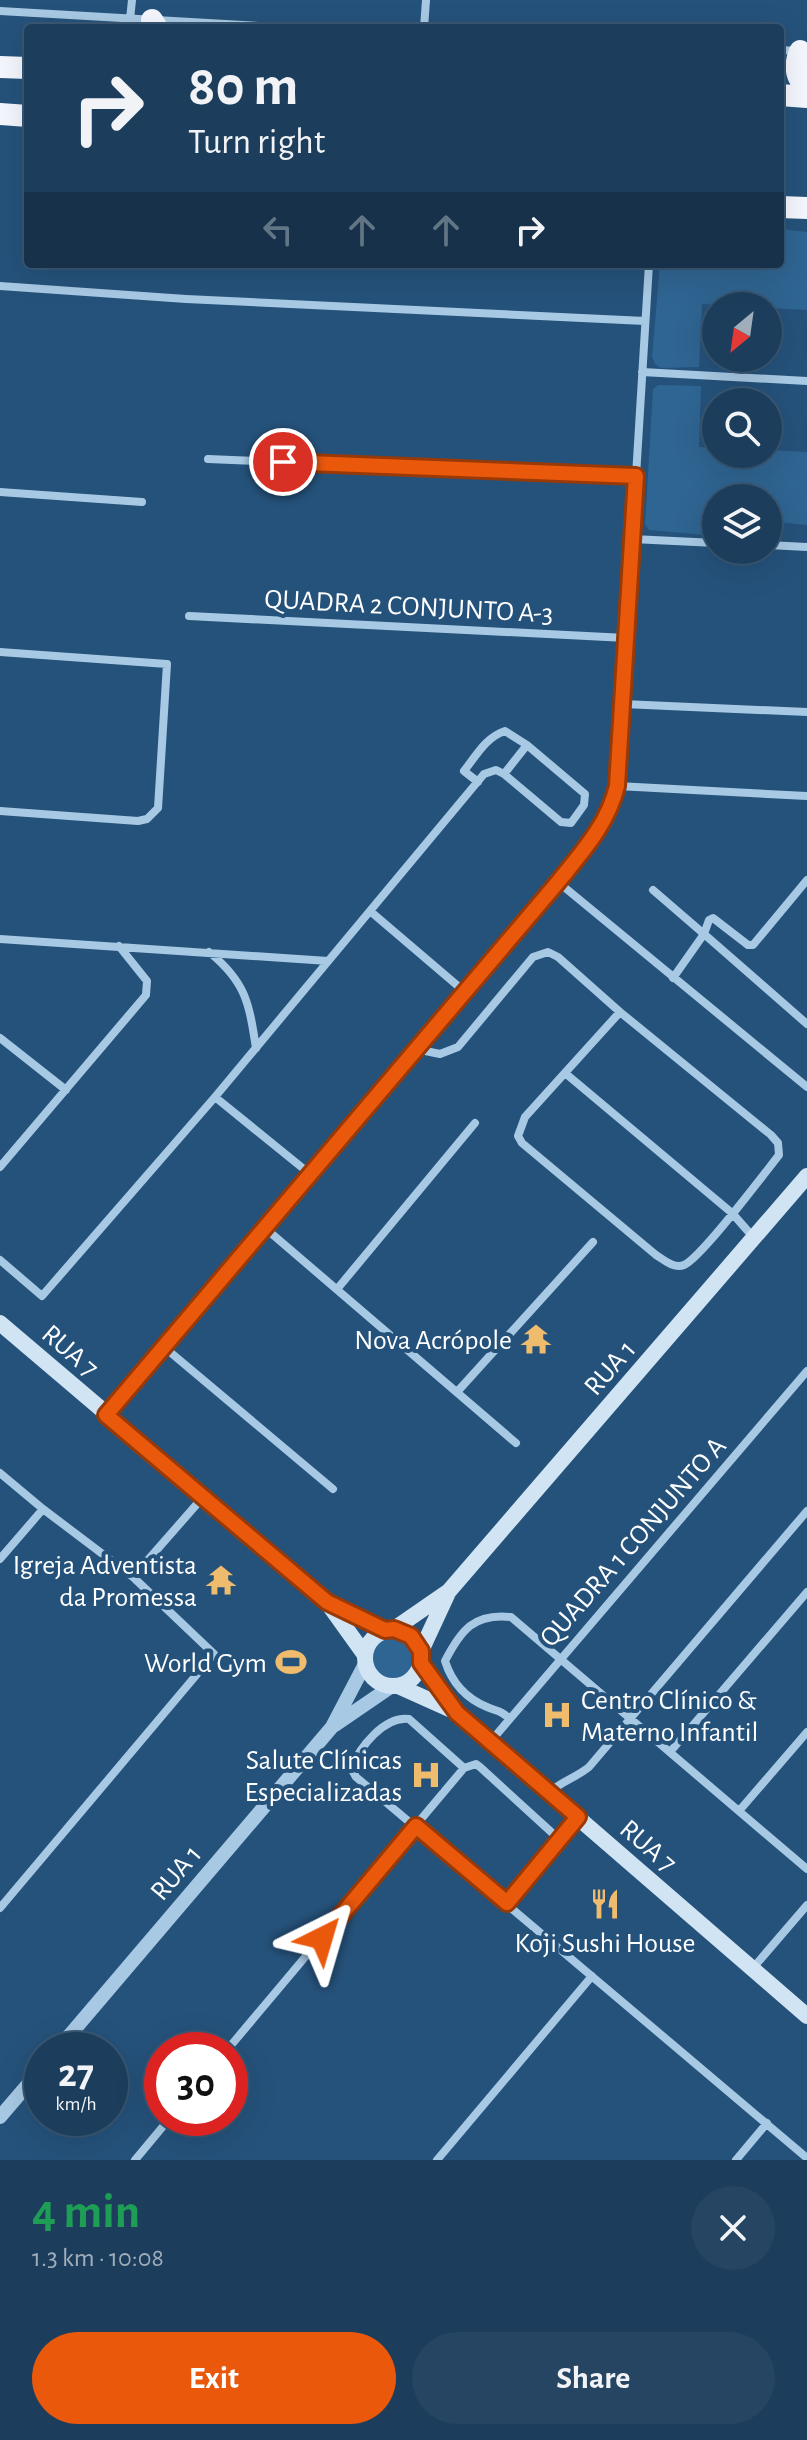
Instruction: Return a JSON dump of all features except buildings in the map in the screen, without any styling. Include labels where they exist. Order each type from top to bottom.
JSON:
[{"type":"highway","points":[[796,51],[797,74],[807,88]]},
{"type":"highway","points":[[0,67],[24,68]]},
{"type":"highway","points":[[784,95],[807,97]]},
{"type":"highway","points":[[0,114],[24,116]]},
{"type":"highway","points":[[784,207],[807,208]]},
{"type":"main road","name":"RUA 1","points":[[389,1630],[449,1591],[807,1176]]},
{"type":"main road","name":"RUA 7","points":[[0,1323],[327,1602],[365,1659]]},
{"type":"main road","name":"RUA 1","points":[[421,1657],[449,1591]]},
{"type":"main road","name":"RUA 7","points":[[327,1602],[389,1630]]},
{"type":"main road","points":[[389,1630],[411,1636],[421,1657],[413,1678],[395,1686],[375,1679],[365,1659],[371,1640],[389,1630]]},
{"type":"main road","name":"RUA 7","points":[[421,1657],[457,1713]]},
{"type":"main road","name":"RUA 7","points":[[395,1686],[457,1713],[807,2016]]},
{"type":"street","points":[[132,0],[146,22]]},
{"type":"street","points":[[424,24],[426,0]]},
{"type":"street","points":[[0,11],[196,24]]},
{"type":"street","points":[[106,1415],[558,882],[600,829],[612,807],[617,786],[623,704],[649,268]]},
{"type":"street","points":[[0,286],[186,299],[645,321]]},
{"type":"street","points":[[642,372],[807,381]]},
{"type":"street","points":[[208,459],[636,476]]},
{"type":"street","points":[[0,492],[142,502]]},
{"type":"street","points":[[632,539],[702,542]]},
{"type":"street","points":[[782,546],[807,547]]},
{"type":"street","name":"QUADRA 2 CONJUNTO A-3","points":[[189,616],[626,638]]},
{"type":"street","points":[[0,652],[167,664],[158,808],[147,819],[138,821],[0,811]]},
{"type":"street","points":[[623,704],[807,712]]},
{"type":"street","points":[[0,1260],[42,1296],[215,1097],[490,770],[504,774],[561,822],[571,823],[584,805],[585,794],[527,745],[505,731],[496,734],[464,771],[478,782]]},
{"type":"street","points":[[504,774],[527,745]]},
{"type":"street","points":[[617,786],[807,796]]},
{"type":"street","points":[[673,978],[704,934],[709,920],[713,918],[748,945],[753,945],[807,880]]},
{"type":"street","points":[[558,882],[807,1087]]},
{"type":"street","points":[[653,890],[807,1024]]},
{"type":"street","points":[[370,911],[465,992]]},
{"type":"street","points":[[0,939],[328,961]]},
{"type":"street","points":[[0,1167],[146,995],[147,981],[119,946]]},
{"type":"street","points":[[209,951],[240,982],[247,997],[256,1048]]},
{"type":"street","points":[[416,1049],[440,1054],[458,1047],[533,957],[548,952],[558,957],[778,1143],[779,1155],[687,1264],[680,1266],[669,1264],[522,1143],[518,1136],[525,1117],[620,1012]]},
{"type":"street","points":[[0,1038],[66,1090]]},
{"type":"street","points":[[565,1073],[732,1213],[755,1239]]},
{"type":"street","points":[[215,1097],[310,1174]]},
{"type":"street","points":[[338,1288],[475,1123]]},
{"type":"street","points":[[265,1228],[516,1443]]},
{"type":"street","points":[[457,1392],[593,1242]]},
{"type":"street","points":[[164,1347],[333,1489]]},
{"type":"street","name":"QUADRA 1 CONJUNTO A","points":[[491,1741],[807,1371]]},
{"type":"street","points":[[0,1473],[133,1577],[214,1654],[0,1908]]},
{"type":"street","points":[[133,1577],[204,1496]]},
{"type":"street","points":[[0,1559],[43,1509]]},
{"type":"street","points":[[550,1792],[558,1784],[589,1767],[807,1511]]},
{"type":"street","points":[[670,1752],[807,1592]]},
{"type":"street","points":[[509,1719],[504,1713],[473,1701],[451,1679],[445,1661],[456,1638],[476,1620],[511,1617],[806,1867]]},
{"type":"street","points":[[332,1727],[365,1659]]},
{"type":"street","points":[[332,1727],[395,1686]]},
{"type":"street","points":[[464,1768],[409,1719],[393,1721],[371,1739],[354,1761],[351,1772],[807,2158]]},
{"type":"street","name":"RUA 1","points":[[72,2032],[332,1727]]},
{"type":"street","points":[[739,1811],[807,1732]]},
{"type":"street","points":[[242,2032],[464,1768],[476,1764],[480,1767],[560,1840]]},
{"type":"street","points":[[507,1903],[578,1817]]},
{"type":"street","points":[[752,1969],[807,1905]]},
{"type":"street","points":[[437,2160],[592,1976]]},
{"type":"street","points":[[0,2117],[24,2089]]},
{"type":"street","points":[[736,2160],[767,2123]]},
{"type":"street","points":[[135,2160],[155,2136]]},
{"type":"shaded area","points":[[784,229],[807,232],[807,310],[782,309],[782,292],[702,292],[699,367],[661,368],[652,357],[660,268],[784,268]]},
{"type":"shaded area","points":[[658,385],[701,386],[699,447],[702,447],[702,468],[782,468],[782,451],[807,452],[807,525],[782,522],[782,484],[702,484],[702,535],[649,530],[645,524],[653,389]]},
{"type":"shaded area","points":[[393,1635],[410,1641],[416,1658],[410,1675],[393,1681],[376,1675],[370,1658],[376,1641]]},
{"type":"place","name":"Nova Acrópole","points":[[536,1339]]},
{"type":"place","name":"Igreja Adventista da Promessa","points":[[221,1580]]},
{"type":"place","name":"World Gym","points":[[291,1662]]},
{"type":"place","name":"Centro Clínico & Materno Infantil","points":[[557,1715]]},
{"type":"place","name":"Salute Clínicas Especializadas","points":[[426,1775]]},
{"type":"place","name":"Koji Sushi House","points":[[605,1904]]},
{"type":"route","points":[[283,462],[636,476],[617,786],[612,807],[600,829],[106,1415],[327,1602],[385,1630],[403,1631],[411,1636],[421,1651],[421,1663],[457,1713],[578,1817],[507,1903],[416,1826],[322,1938]]}]
